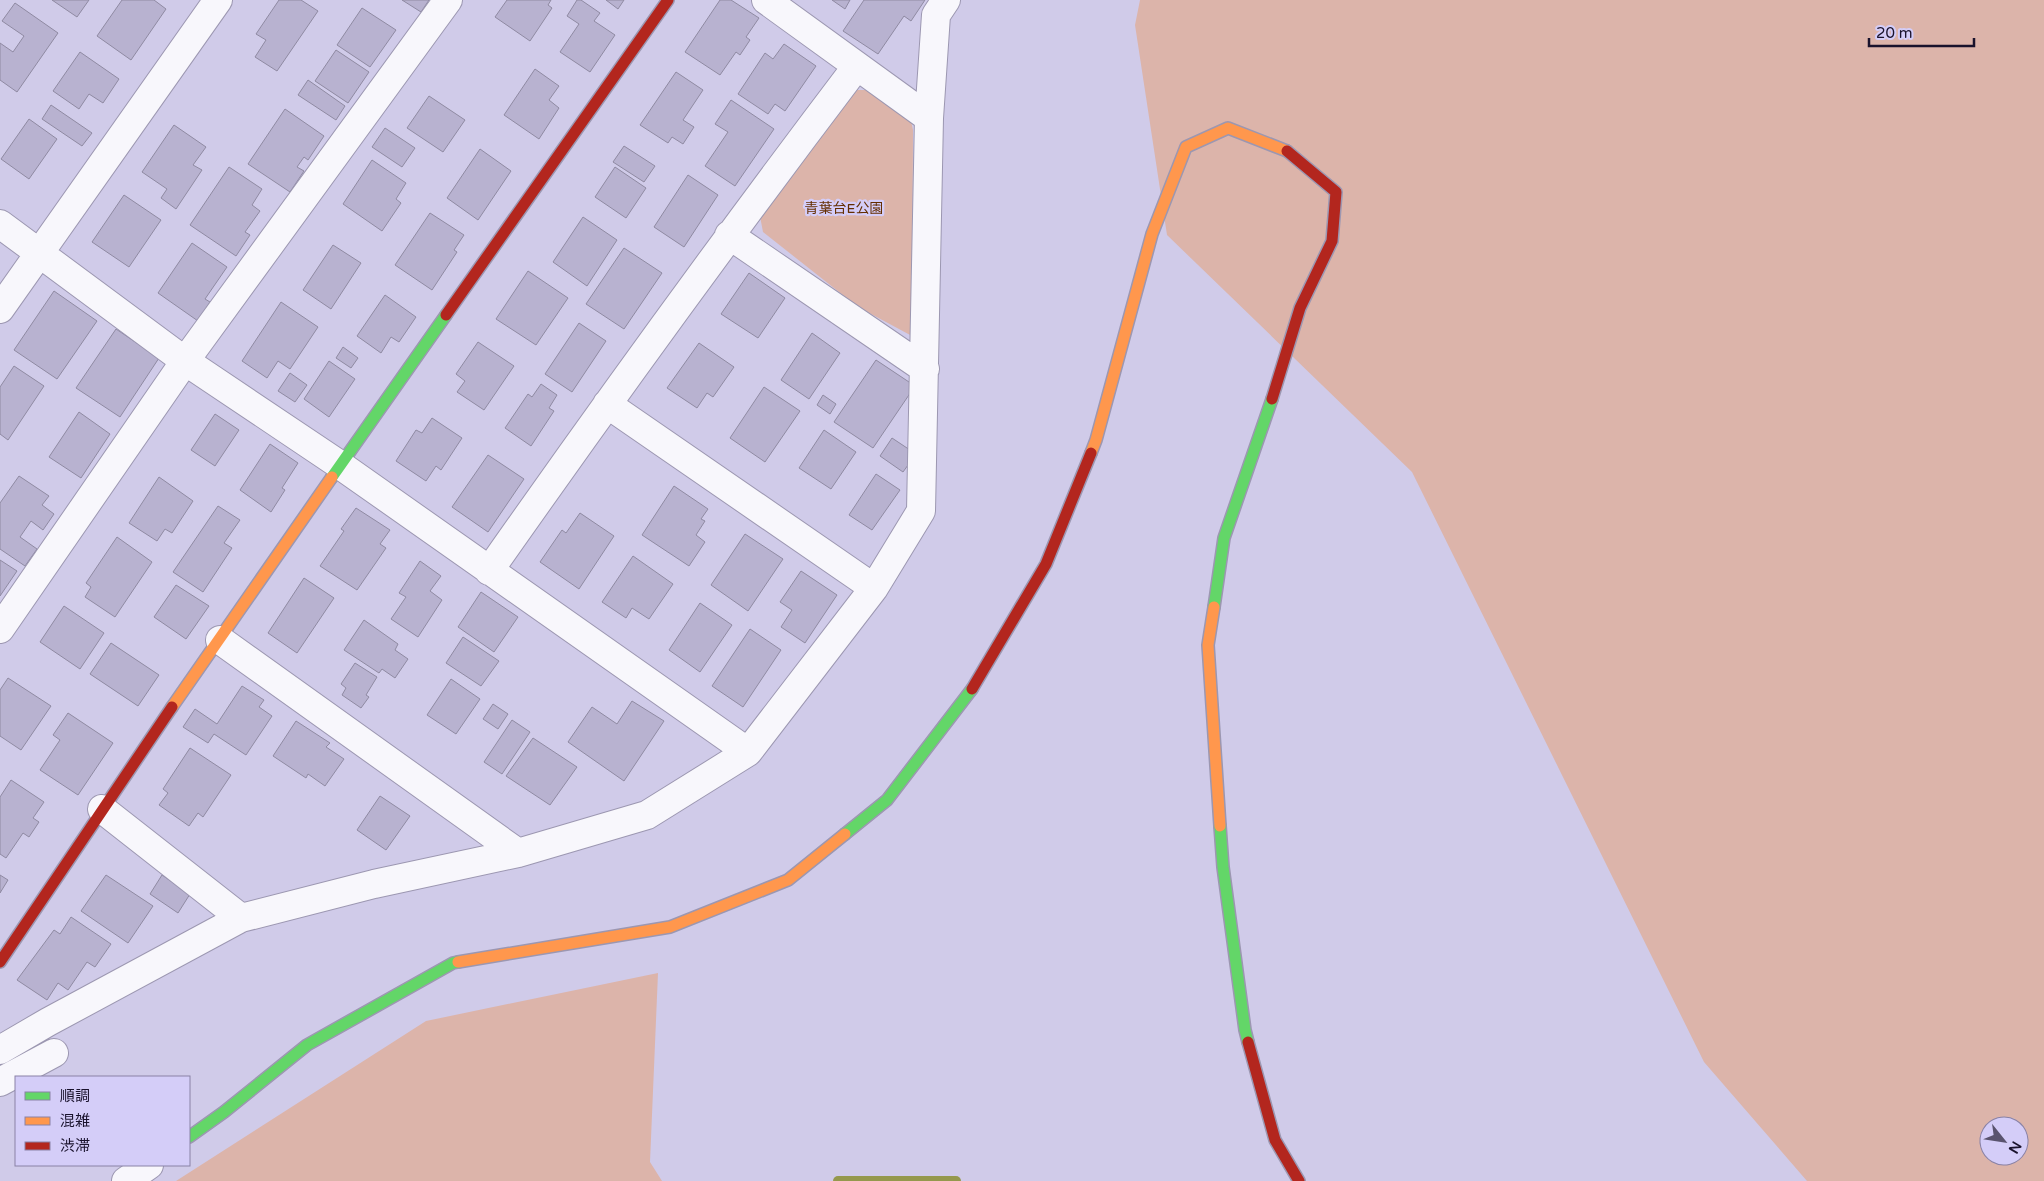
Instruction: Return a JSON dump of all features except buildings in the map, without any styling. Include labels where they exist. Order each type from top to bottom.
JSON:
[{"type":"street","points":[[0,309],[218,0]]},
{"type":"street","points":[[0,629],[185,361],[448,0]]},
{"type":"street","points":[[0,962],[102,809],[340,465],[668,0]]},
{"type":"street","points":[[766,0],[930,118]]},
{"type":"street","points":[[0,1050],[241,918],[374,884],[518,853],[647,815],[748,752],[874,588],[921,511],[930,118],[936,15],[946,0]]},
{"type":"street","points":[[489,571],[606,404],[729,235],[857,66]]},
{"type":"street","points":[[190,1136],[224,1112],[307,1045],[454,963],[670,927],[788,880],[887,800],[979,680],[1046,564],[1096,440],[1152,234],[1186,147],[1228,128],[1286,150],[1336,192],[1332,241],[1300,308],[1269,407],[1224,538],[1208,645],[1223,868],[1245,1030],[1275,1140],[1299,1181]]},
{"type":"street","points":[[0,224],[185,361],[340,465],[748,752]]},
{"type":"street","points":[[729,235],[925,370]]},
{"type":"street","points":[[606,404],[874,588]]},
{"type":"street","points":[[220,640],[518,853]]},
{"type":"street","points":[[102,809],[241,918]]},
{"type":"street","points":[[0,1082],[54,1053]]},
{"type":"street","points":[[126,1181],[148,1166]]},
{"type":"green space","points":[[1140,0],[2044,0],[2044,1181],[1807,1181],[1704,1062],[1412,472],[1167,235],[1135,25]]},
{"type":"green space","name":"青葉台E公園","points":[[851,90],[872,90],[911,121],[913,130],[912,336],[858,307],[763,232],[758,206]]},
{"type":"green space","points":[[658,973],[650,1162],[662,1181],[176,1181],[426,1021]]},
{"type":"waterway","points":[[838,1181],[956,1181]]},
{"type":"traffic: fast","points":[[332,477],[446,315]]},
{"type":"traffic: fast","points":[[1214,607],[1224,538],[1272,399]]},
{"type":"traffic: fast","points":[[845,834],[887,800],[972,689]]},
{"type":"traffic: fast","points":[[1220,826],[1223,867],[1248,1042]]},
{"type":"traffic: fast","points":[[190,1136],[224,1112],[307,1045],[453,963],[458,962]]},
{"type":"traffic: slow","points":[[1091,453],[1152,234],[1186,147],[1228,128],[1287,151]]},
{"type":"traffic: slow","points":[[172,707],[332,477]]},
{"type":"traffic: slow","points":[[1214,607],[1208,645],[1220,826]]},
{"type":"traffic: slow","points":[[458,962],[670,927],[788,880],[845,834]]},
{"type":"traffic: jam","points":[[446,315],[668,0]]},
{"type":"traffic: jam","points":[[1272,399],[1300,308],[1332,241],[1336,192],[1287,151]]},
{"type":"traffic: jam","points":[[972,689],[1046,564],[1091,453]]},
{"type":"traffic: jam","points":[[0,962],[172,707]]},
{"type":"traffic: jam","points":[[1248,1042],[1275,1140],[1299,1181]]}]
